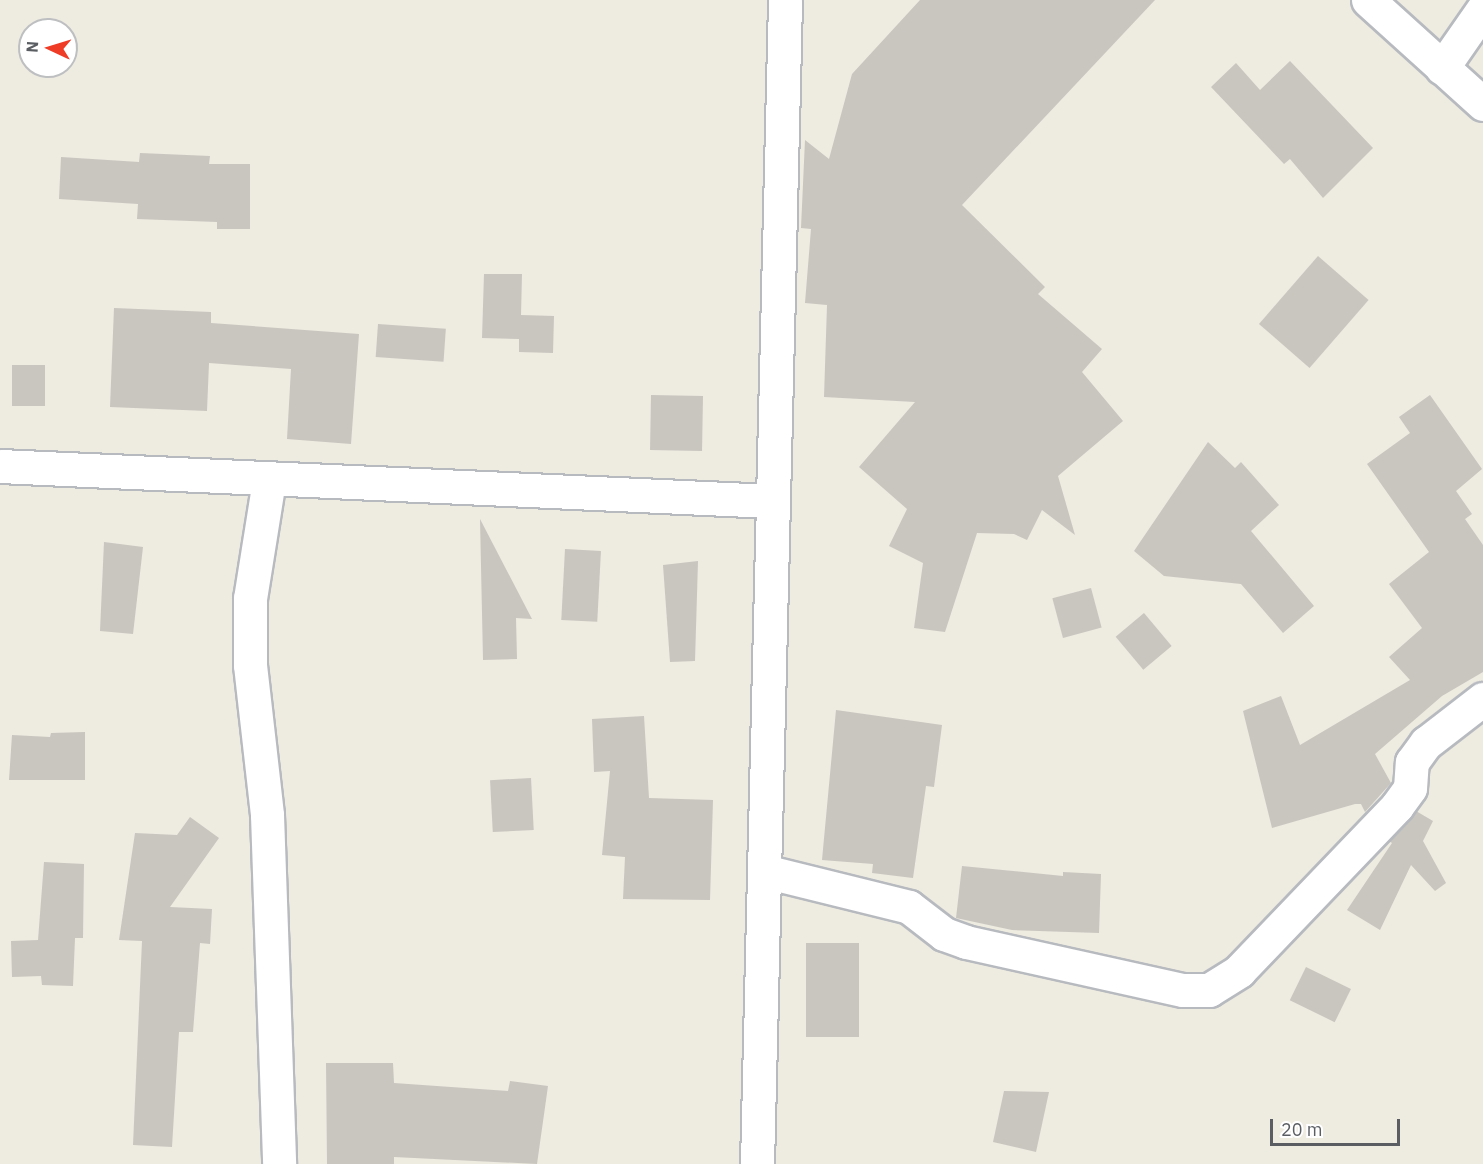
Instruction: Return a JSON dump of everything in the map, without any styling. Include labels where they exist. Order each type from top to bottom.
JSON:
[{"type":"street","points":[[757,1164],[785,0]]},
{"type":"street","points":[[1368,0],[1483,105]]},
{"type":"street","points":[[1443,68],[1483,9]]},
{"type":"street","points":[[0,466],[269,480],[772,501]]},
{"type":"street","points":[[269,480],[250,598],[250,665],[267,815],[279,1164]]},
{"type":"street","points":[[764,871],[909,907],[944,934],[966,942],[1183,990],[1209,990],[1239,971],[1397,806],[1410,788],[1412,762],[1426,743],[1483,699]]},
{"type":"building","points":[[920,0],[1155,0],[962,205],[1045,287],[1038,294],[1102,349],[1082,372],[1123,421],[1058,476],[1075,535],[1042,510],[1027,540],[1014,534],[977,533],[945,632],[914,628],[923,563],[889,546],[907,509],[859,467],[915,402],[824,397],[827,305],[805,303],[811,229],[801,228],[805,140],[829,159],[852,74]]},
{"type":"building","points":[[1290,61],[1373,148],[1323,198],[1290,159],[1284,164],[1211,87],[1236,63],[1260,90]]},
{"type":"building","points":[[140,153],[210,156],[209,164],[250,164],[250,229],[217,229],[217,222],[137,219],[138,204],[59,199],[61,157],[139,162]]},
{"type":"building","points":[[1318,256],[1369,300],[1310,368],[1259,324]]},
{"type":"building","points":[[484,274],[522,274],[521,315],[554,316],[553,353],[519,352],[519,339],[482,338]]},
{"type":"building","points":[[114,308],[211,312],[211,323],[359,334],[351,444],[287,439],[291,369],[209,363],[207,411],[110,407]]},
{"type":"building","points":[[378,324],[446,329],[444,362],[376,357]]},
{"type":"building","points":[[12,365],[45,365],[45,406],[12,406]]},
{"type":"building","points":[[651,395],[703,396],[702,451],[650,450]]},
{"type":"building","points":[[1430,395],[1482,469],[1456,491],[1472,514],[1465,519],[1483,545],[1483,672],[1442,696],[1375,754],[1391,783],[1365,812],[1361,804],[1355,804],[1272,828],[1243,711],[1281,696],[1300,745],[1410,680],[1389,657],[1422,628],[1389,584],[1429,552],[1367,464],[1410,433],[1399,417]]},
{"type":"building","points":[[1208,442],[1235,468],[1241,462],[1279,505],[1251,531],[1314,606],[1283,633],[1241,584],[1164,576],[1134,551]]},
{"type":"building","points":[[480,519],[532,619],[516,618],[517,659],[483,660]]},
{"type":"building","points":[[104,542],[143,547],[133,634],[100,631]]},
{"type":"building","points":[[565,549],[601,551],[597,622],[561,620]]},
{"type":"building","points":[[698,561],[695,661],[670,662],[663,565]]},
{"type":"building","points":[[1091,588],[1102,628],[1063,638],[1052,598]]},
{"type":"building","points":[[1144,613],[1172,646],[1143,670],[1116,637]]},
{"type":"building","points":[[836,710],[942,725],[934,787],[926,786],[913,878],[872,873],[873,864],[822,860]]},
{"type":"building","points":[[644,716],[649,798],[713,800],[710,900],[623,899],[625,857],[602,855],[610,771],[594,772],[592,719]]},
{"type":"building","points":[[85,732],[85,780],[9,780],[12,735],[50,737],[51,733]]},
{"type":"building","points":[[531,778],[534,830],[493,832],[490,780]]},
{"type":"building","points":[[1416,811],[1433,821],[1423,841],[1446,883],[1435,891],[1411,865],[1380,930],[1347,910],[1392,843],[1389,841]]},
{"type":"building","points":[[190,817],[219,838],[170,907],[212,909],[210,944],[200,943],[193,1032],[179,1032],[172,1147],[133,1145],[142,941],[119,940],[135,833],[177,835]]},
{"type":"building","points":[[44,862],[84,864],[83,938],[75,938],[73,986],[42,985],[41,976],[12,977],[11,941],[38,940]]},
{"type":"building","points":[[962,866],[1063,876],[1063,872],[1101,874],[1099,933],[1012,930],[956,918]]},
{"type":"building","points":[[806,943],[859,943],[859,1037],[806,1037]]},
{"type":"building","points":[[1306,967],[1351,989],[1335,1022],[1290,1000]]},
{"type":"building","points":[[326,1063],[393,1063],[394,1083],[508,1091],[510,1081],[548,1086],[537,1164],[394,1157],[394,1164],[327,1164]]},
{"type":"building","points":[[1004,1091],[1049,1092],[1036,1152],[993,1142]]}]
